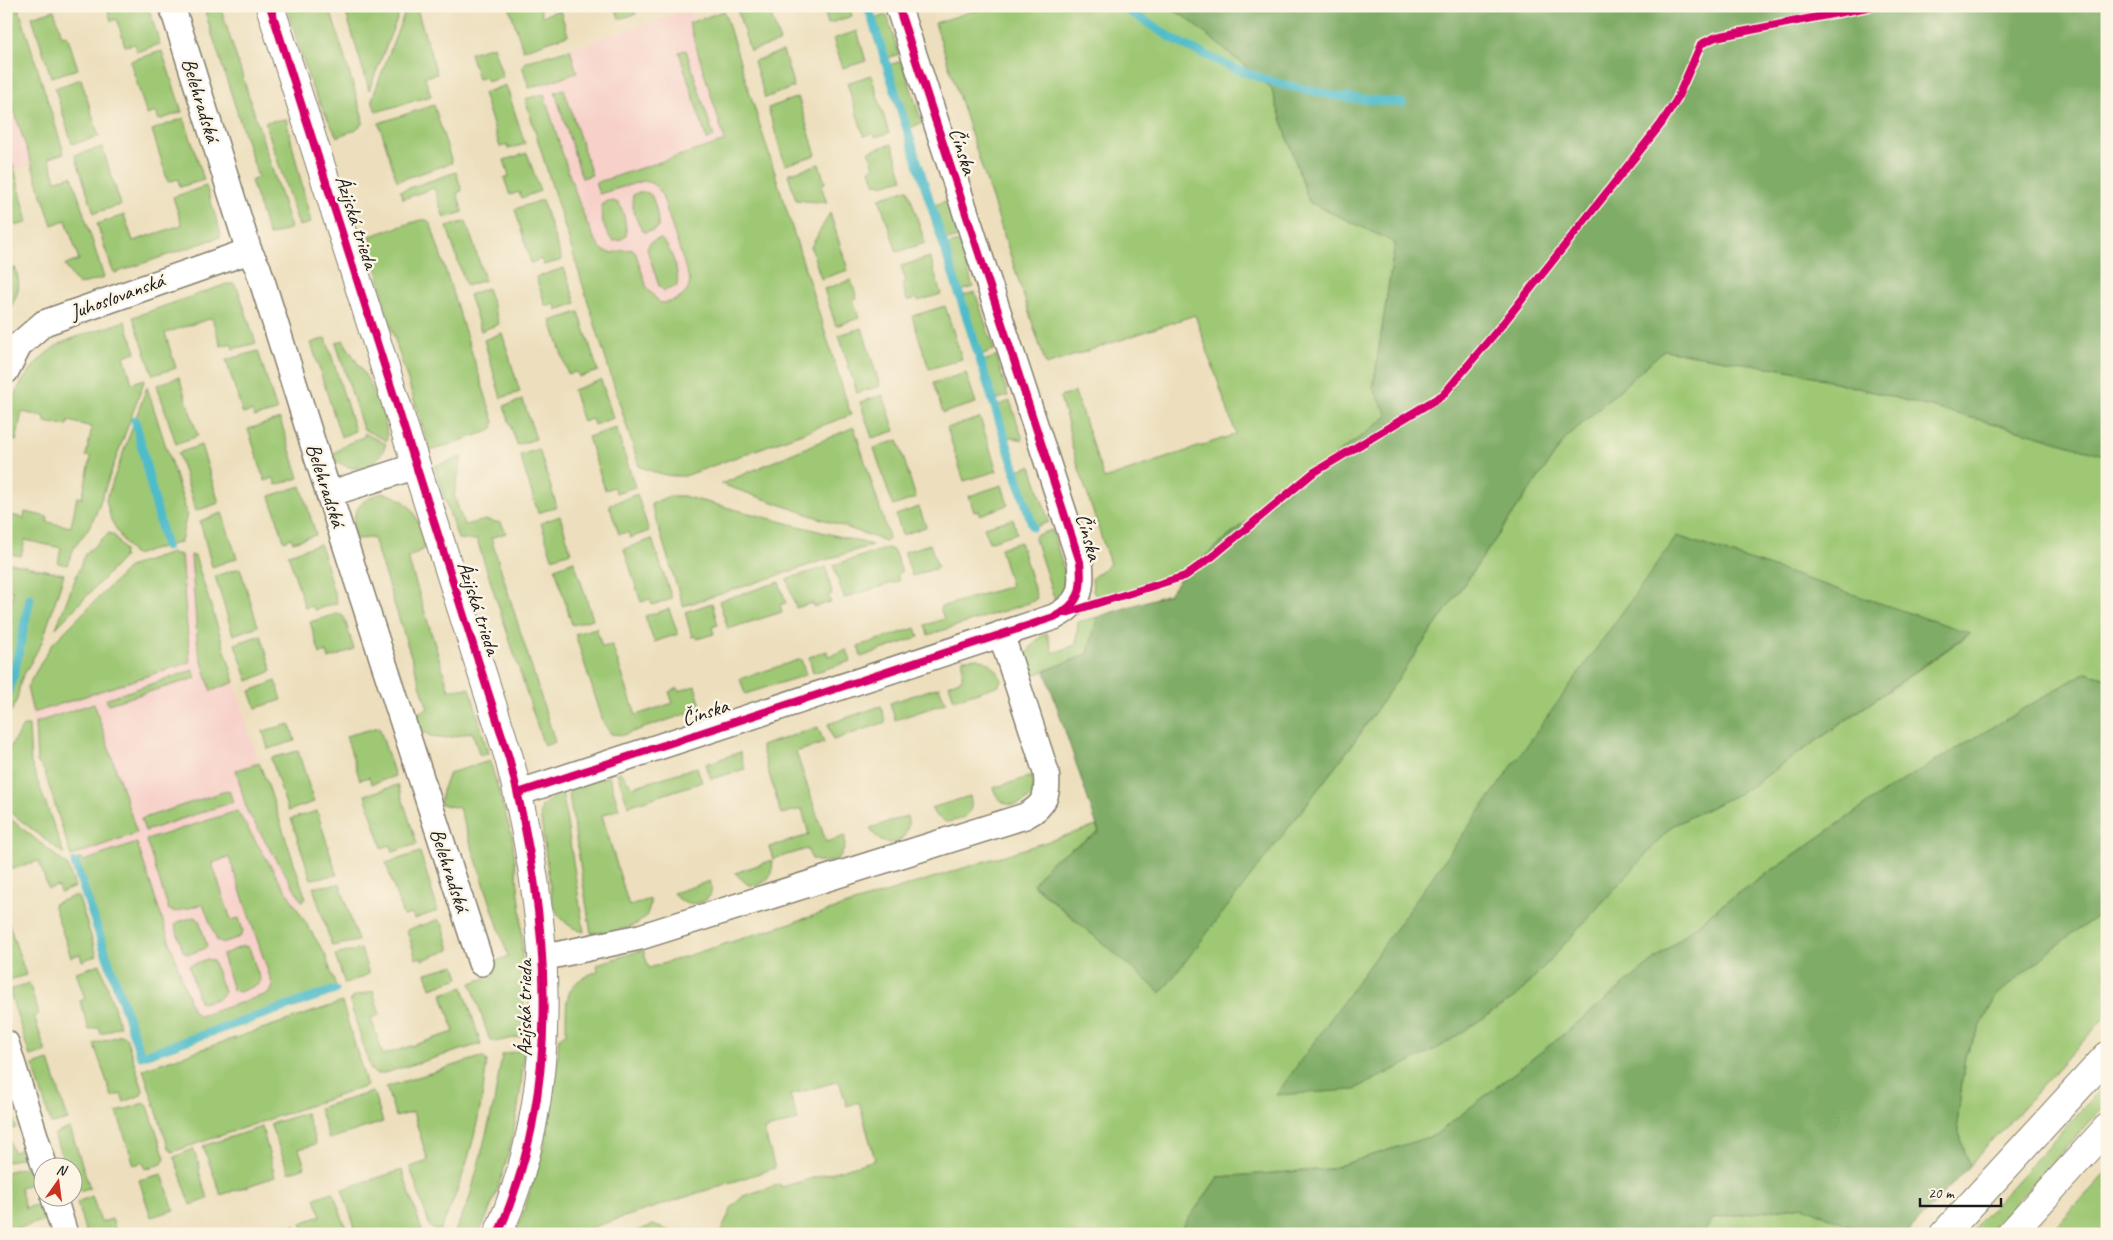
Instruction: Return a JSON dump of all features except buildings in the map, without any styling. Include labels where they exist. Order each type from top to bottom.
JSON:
[{"type":"main road","name":"Ázijská trieda","points":[[270,6],[518,792],[537,897],[542,958],[544,1035],[538,1093],[520,1172],[498,1234]]},
{"type":"main road","points":[[1944,1234],[2107,1056]]},
{"type":"main road","points":[[2011,1234],[2107,1128]]},
{"type":"street","name":"Belehradská","points":[[172,6],[249,251],[258,268],[481,963]]},
{"type":"street","name":"Čínska","points":[[518,792],[1054,617],[1072,606],[1077,598],[1080,587],[1080,562],[898,6]]},
{"type":"street","name":"Juhoslovanská","points":[[6,371],[20,344],[44,323],[249,251]]},
{"type":"street","points":[[329,494],[416,466]]},
{"type":"street","points":[[542,958],[640,937],[1036,811],[1043,802],[1046,793],[1048,783],[1046,772],[1000,634]]},
{"type":"street","points":[[6,1043],[42,1158]]},
{"type":"street","points":[[57,1208],[65,1234]]},
{"type":"shaded area","points":[[6,6],[31,164],[6,172]]},
{"type":"shaded area","points":[[689,10],[693,22],[708,16],[820,406],[662,457],[541,85],[577,73],[570,49]]},
{"type":"shaded area","points":[[178,555],[195,556],[250,734],[306,899],[292,908],[328,991],[146,1051],[49,760],[41,761],[27,693]]},
{"type":"green space","points":[[6,6],[18,6],[64,153],[49,158],[56,180],[72,176],[104,278],[78,285],[65,265],[79,260],[66,220],[52,225],[6,87]]},
{"type":"green space","points":[[107,6],[148,6],[160,44],[137,52],[135,44],[125,46],[117,19],[111,21]]},
{"type":"green space","points":[[203,6],[220,6],[291,228],[269,236],[251,181],[258,177]]},
{"type":"green space","points":[[286,6],[329,6],[362,115],[363,123],[355,130],[337,137],[312,88]]},
{"type":"green space","points":[[344,6],[402,6],[369,90]]},
{"type":"green space","points":[[407,6],[416,6],[437,74],[425,77],[431,96],[376,112],[372,99]]},
{"type":"green space","points":[[509,6],[539,6],[542,16],[560,10],[568,35],[523,50]]},
{"type":"green space","points":[[615,6],[633,6],[636,14],[619,19]]},
{"type":"green space","points":[[736,6],[768,6],[780,42],[750,51]]},
{"type":"green space","points":[[823,6],[849,6],[852,16],[828,24]]},
{"type":"green space","points":[[866,6],[884,6],[885,9],[868,14]]},
{"type":"green space","points":[[982,6],[1167,6],[1188,19],[1271,88],[1309,202],[1395,242],[1373,388],[1389,416],[1242,525],[1184,573],[1107,598],[1097,598],[1093,591],[1092,578],[1110,564],[1072,447],[1060,397],[1075,392],[1104,479],[1236,434],[1195,315],[1046,365],[935,23],[974,12],[982,9]]},
{"type":"green space","points":[[1167,6],[2107,6],[2107,456],[2026,432],[1793,371],[1664,350],[1566,438],[1349,749],[1161,993],[1033,884],[1053,860],[1099,832],[1045,671],[1088,654],[1097,617],[1169,594],[1180,579],[1242,525],[1388,416],[1373,388],[1395,243],[1309,202],[1271,88],[1188,19]]},
{"type":"green space","points":[[54,10],[62,36],[67,35],[78,69],[51,77],[32,17]]},
{"type":"green space","points":[[724,11],[851,415],[685,476],[672,476],[656,473],[639,466],[525,99],[544,94],[579,201],[595,240],[606,252],[635,251],[647,288],[660,303],[671,302],[680,298],[686,292],[690,282],[662,195],[652,184],[643,181],[599,194],[595,183],[725,141],[689,23]]},
{"type":"green space","points":[[887,15],[899,54],[883,60],[870,20]]},
{"type":"green space","points":[[857,31],[866,61],[843,68],[833,39]]},
{"type":"green space","points":[[493,46],[503,77],[487,82],[485,77],[478,79],[470,53]]},
{"type":"green space","points":[[570,49],[577,73],[529,88],[522,65],[525,62]]},
{"type":"green space","points":[[686,50],[714,137],[707,140],[679,52]]},
{"type":"green space","points":[[162,51],[182,112],[159,120],[156,112],[147,115],[130,61]]},
{"type":"green space","points":[[783,51],[794,87],[765,98],[754,61]]},
{"type":"green space","points":[[902,61],[922,123],[905,130],[885,66]]},
{"type":"green space","points":[[871,75],[889,133],[875,137],[873,133],[864,136],[847,83]]},
{"type":"green space","points":[[81,79],[99,137],[72,144],[55,88]]},
{"type":"green space","points":[[506,85],[525,144],[508,149],[507,145],[500,147],[483,93]]},
{"type":"green space","points":[[564,89],[592,175],[582,178],[555,92]]},
{"type":"green space","points":[[798,97],[816,155],[785,165],[768,108]]},
{"type":"green space","points":[[434,105],[452,163],[397,181],[379,123]]},
{"type":"green space","points":[[184,118],[204,180],[180,187],[178,179],[168,182],[152,130]]},
{"type":"green space","points":[[286,119],[311,223],[299,226],[265,122]]},
{"type":"green space","points":[[892,144],[903,179],[875,185],[870,169],[874,167],[869,151]]},
{"type":"green space","points":[[102,147],[121,205],[94,213],[75,155]]},
{"type":"green space","points":[[527,153],[540,191],[521,198],[519,192],[510,195],[504,178],[509,176],[504,160]]},
{"type":"green space","points":[[13,164],[28,222],[16,226],[8,203],[6,203],[6,166]]},
{"type":"green space","points":[[819,164],[825,183],[821,185],[827,203],[796,200],[788,174]]},
{"type":"green space","points":[[456,172],[462,191],[457,193],[463,212],[444,218],[434,188],[403,199],[400,191]]},
{"type":"green space","points":[[206,186],[220,231],[220,237],[115,273],[97,224],[124,215],[133,241],[182,225],[173,197]]},
{"type":"green space","points":[[908,189],[925,243],[897,252],[879,198]]},
{"type":"green space","points":[[639,192],[650,194],[654,202],[658,228],[652,231],[644,232],[635,215],[632,199],[633,195]]},
{"type":"green space","points":[[542,200],[562,260],[543,265],[541,259],[531,263],[515,209]]},
{"type":"green space","points":[[614,201],[621,207],[626,225],[626,236],[620,240],[613,241],[603,224],[601,208],[602,204]]},
{"type":"green space","points":[[946,201],[958,237],[940,242],[929,207]]},
{"type":"green space","points":[[830,213],[848,270],[821,279],[811,247]]},
{"type":"green space","points":[[420,220],[427,220],[431,225],[494,422],[493,428],[489,431],[430,451],[386,311],[370,236]]},
{"type":"green space","points":[[466,221],[485,280],[466,286],[447,227]]},
{"type":"green space","points":[[661,239],[671,254],[678,281],[677,286],[664,291],[659,286],[647,249],[652,242]]},
{"type":"green space","points":[[959,242],[973,287],[957,292],[942,247]]},
{"type":"green space","points":[[930,257],[941,294],[918,301],[917,298],[907,301],[902,283],[906,282],[901,266]]},
{"type":"green space","points":[[15,268],[19,285],[10,309],[6,311],[6,271]]},
{"type":"green space","points":[[564,268],[576,303],[557,310],[555,304],[546,307],[536,277]]},
{"type":"green space","points":[[851,280],[857,298],[853,299],[859,318],[836,326],[824,289]]},
{"type":"green space","points":[[227,284],[234,284],[238,289],[256,343],[233,349],[231,343],[221,346],[212,318],[165,333],[176,368],[153,375],[133,317]]},
{"type":"green space","points":[[487,288],[499,324],[481,331],[469,295]]},
{"type":"green space","points":[[975,292],[994,350],[977,356],[958,297]]},
{"type":"green space","points":[[945,306],[962,359],[929,369],[912,316]]},
{"type":"green space","points":[[579,312],[598,371],[579,377],[577,372],[568,374],[551,321]]},
{"type":"green space","points":[[125,321],[136,352],[124,356],[132,383],[145,379],[95,516],[74,548],[67,565],[58,563],[61,548],[25,540],[21,556],[6,553],[6,514],[24,518],[25,512],[48,517],[47,522],[71,527],[77,497],[82,498],[91,457],[86,456],[92,427],[69,421],[67,426],[45,422],[45,417],[22,412],[16,441],[11,440],[6,455],[6,411],[11,401],[30,370],[56,346],[73,338]]},
{"type":"green space","points":[[862,328],[880,386],[857,393],[839,335]]},
{"type":"green space","points":[[502,333],[520,392],[501,398],[484,340]]},
{"type":"green space","points":[[326,338],[355,431],[341,437],[311,343]]},
{"type":"green space","points":[[343,340],[365,375],[378,401],[386,427],[387,441],[363,429],[336,343]]},
{"type":"green space","points":[[1664,350],[1793,371],[2026,432],[2107,456],[2107,678],[2086,672],[1887,790],[1719,907],[1564,1034],[1435,1135],[1329,1169],[1218,1177],[1178,1234],[720,1234],[732,1207],[743,1196],[780,1184],[782,1187],[875,1160],[859,1102],[847,1106],[839,1081],[790,1095],[798,1120],[764,1130],[775,1168],[572,1234],[516,1234],[547,1133],[557,1067],[559,1037],[566,1034],[568,995],[578,982],[598,971],[597,964],[643,950],[649,968],[1096,826],[1099,832],[1053,860],[1033,885],[1161,992],[1349,749],[1566,438]],"holes":[[[1677,536],[1970,634],[1746,790],[1672,826],[1518,995]]]},
{"type":"green space","points":[[258,351],[277,411],[254,417],[252,411],[243,414],[226,360]]},
{"type":"green space","points":[[996,356],[1008,396],[991,401],[979,363]]},
{"type":"green space","points":[[966,373],[976,403],[943,413],[933,383]]},
{"type":"green space","points":[[179,377],[198,436],[176,444],[157,385]]},
{"type":"green space","points":[[601,380],[613,418],[594,425],[592,419],[583,422],[573,390]]},
{"type":"green space","points":[[147,387],[187,513],[181,542],[135,555],[122,539],[111,520],[106,500]]},
{"type":"green space","points":[[883,395],[895,431],[872,438],[860,402]]},
{"type":"green space","points":[[523,400],[536,439],[517,445],[504,406]]},
{"type":"green space","points":[[1010,401],[1023,440],[1002,435],[993,407]]},
{"type":"green space","points":[[980,418],[997,471],[964,481],[947,428]]},
{"type":"green space","points":[[280,419],[299,478],[276,485],[274,478],[265,481],[248,429]]},
{"type":"green space","points":[[854,427],[888,534],[889,539],[885,541],[721,484]]},
{"type":"green space","points":[[616,428],[635,487],[616,493],[614,487],[605,490],[588,437]]},
{"type":"green space","points":[[364,433],[386,444],[376,461],[369,466],[354,468],[346,466],[330,456],[347,444],[365,436]]},
{"type":"green space","points":[[898,440],[916,498],[893,506],[874,448]]},
{"type":"green space","points":[[201,445],[219,503],[196,511],[178,453]]},
{"type":"green space","points":[[539,449],[557,507],[538,513],[520,455]]},
{"type":"green space","points":[[462,457],[454,495],[464,525],[486,520],[501,523],[506,533],[491,538],[555,742],[544,746],[477,540],[458,539],[434,466]]},
{"type":"green space","points":[[1031,466],[1049,522],[1032,528],[1013,471]]},
{"type":"green space","points":[[1002,485],[1008,505],[980,515],[979,511],[974,512],[969,496]]},
{"type":"green space","points":[[301,486],[316,535],[293,542],[291,538],[284,541],[270,496]]},
{"type":"green space","points":[[383,493],[403,501],[409,506],[417,520],[425,548],[408,558],[449,690],[470,688],[488,753],[480,756],[472,732],[453,737],[437,738],[423,731],[411,715],[428,709],[373,538],[355,539],[354,522],[357,509],[367,499]]},
{"type":"green space","points":[[637,494],[649,531],[630,538],[628,532],[619,534],[609,505]]},
{"type":"green space","points":[[669,496],[683,496],[872,545],[683,606],[651,504]]},
{"type":"green space","points":[[919,507],[926,527],[902,535],[896,515]]},
{"type":"green space","points":[[222,513],[237,558],[212,567],[200,521]]},
{"type":"green space","points":[[560,516],[571,552],[552,558],[541,523]]},
{"type":"green space","points":[[1013,519],[1017,533],[989,542],[984,527]]},
{"type":"green space","points":[[1052,530],[1064,570],[1064,589],[1055,601],[1034,536]]},
{"type":"green space","points":[[109,533],[114,535],[124,550],[123,558],[56,628],[85,554]]},
{"type":"green space","points":[[1677,536],[1970,633],[1746,790],[1672,826],[1518,995],[1440,1047],[1353,1090],[1276,1095]]},
{"type":"green space","points":[[652,539],[672,599],[652,605],[650,599],[641,602],[624,549]]},
{"type":"green space","points":[[1020,542],[1037,598],[1032,602],[928,635],[925,625],[944,619],[940,607],[1011,586],[1000,548]]},
{"type":"green space","points":[[320,544],[337,603],[314,610],[312,606],[305,608],[288,554]]},
{"type":"green space","points":[[930,544],[938,568],[912,576],[904,552]]},
{"type":"green space","points":[[888,548],[894,551],[902,572],[897,574],[899,581],[844,598],[833,565]]},
{"type":"green space","points":[[172,553],[181,555],[190,662],[33,713],[27,687],[52,644],[131,566]]},
{"type":"green space","points":[[191,555],[195,556],[235,682],[211,691],[198,649]]},
{"type":"green space","points":[[574,561],[593,619],[572,625],[555,568]]},
{"type":"green space","points":[[6,562],[64,574],[42,642],[21,680],[17,699],[12,710],[6,715],[6,648],[12,621],[7,620],[13,591],[6,589]]},
{"type":"green space","points":[[826,567],[832,594],[828,595],[831,602],[814,607],[812,603],[796,608],[787,579]]},
{"type":"green space","points":[[240,568],[258,626],[233,635],[215,576]]},
{"type":"green space","points":[[779,582],[786,603],[780,605],[782,612],[728,629],[719,601]]},
{"type":"green space","points":[[712,603],[718,625],[712,627],[714,634],[697,639],[696,636],[692,637],[685,612]]},
{"type":"green space","points":[[669,609],[678,634],[654,642],[645,616]]},
{"type":"green space","points":[[336,614],[344,617],[354,649],[329,659],[327,652],[320,654],[310,622]]},
{"type":"green space","points":[[1097,617],[1088,654],[1034,675],[1029,675],[1026,669],[1026,656],[1036,641],[1047,633],[1053,653],[1076,645],[1078,622]]},
{"type":"green space","points":[[596,628],[602,647],[612,645],[636,715],[673,703],[669,692],[678,688],[679,691],[695,686],[701,707],[698,710],[623,735],[611,734],[604,724],[575,634]]},
{"type":"green space","points":[[916,628],[919,637],[861,657],[858,646]]},
{"type":"green space","points":[[261,635],[272,671],[248,681],[235,644]]},
{"type":"green space","points":[[847,650],[851,661],[813,673],[809,657],[827,651],[828,656]]},
{"type":"green space","points":[[978,658],[996,669],[1001,680],[999,685],[954,700],[949,684],[962,679],[963,659]]},
{"type":"green space","points":[[801,659],[806,675],[745,694],[740,679]]},
{"type":"green space","points":[[193,670],[196,678],[108,704],[106,699]]},
{"type":"green space","points":[[2086,672],[2107,678],[2107,910],[2072,933],[1997,995],[1965,1056],[1957,1125],[1969,1166],[1907,1234],[1868,1234],[1804,1206],[1713,1218],[1703,1234],[1178,1234],[1218,1177],[1329,1169],[1435,1135],[1564,1034],[1719,907],[1887,790]]},
{"type":"green space","points":[[276,681],[282,700],[256,708],[250,691]]},
{"type":"green space","points":[[939,687],[946,703],[895,720],[890,703]]},
{"type":"green space","points":[[94,703],[137,833],[71,856],[44,770],[37,762],[35,723]]},
{"type":"green space","points":[[881,706],[886,722],[833,740],[828,724]]},
{"type":"green space","points":[[290,724],[295,741],[268,749],[263,731]]},
{"type":"green space","points":[[23,726],[29,726],[31,763],[64,854],[6,809],[6,754]]},
{"type":"green space","points":[[379,727],[395,776],[372,784],[369,777],[360,780],[346,736]]},
{"type":"green space","points":[[818,727],[824,743],[796,752],[826,842],[845,836],[844,850],[837,859],[826,862],[812,859],[807,849],[773,859],[769,847],[809,835],[802,809],[781,814],[761,746]]},
{"type":"green space","points":[[298,751],[314,802],[288,811],[271,758]]},
{"type":"green space","points":[[740,752],[745,769],[711,779],[706,764]]},
{"type":"green space","points":[[490,761],[512,836],[521,911],[525,1036],[494,1042],[489,1038],[471,983],[494,975],[490,964],[508,956],[459,808],[440,804],[442,791],[449,773]]},
{"type":"green space","points":[[259,763],[306,899],[302,901],[247,811],[236,770]]},
{"type":"green space","points":[[697,767],[702,782],[628,806],[617,773],[620,772],[633,787]]},
{"type":"green space","points":[[609,776],[619,809],[602,815],[629,906],[650,899],[649,909],[645,917],[630,927],[591,933],[568,789]]},
{"type":"green space","points":[[1032,776],[1034,791],[1024,802],[1018,804],[1006,804],[996,795],[993,788]]},
{"type":"green space","points":[[398,785],[417,844],[393,852],[391,845],[382,848],[365,795]]},
{"type":"green space","points":[[229,790],[233,802],[145,831],[141,819]]},
{"type":"green space","points":[[562,791],[584,932],[568,925],[557,912],[552,901],[540,812],[543,805]]},
{"type":"green space","points":[[970,796],[971,808],[969,812],[958,820],[946,822],[935,815],[931,808]]},
{"type":"green space","points":[[237,811],[325,954],[338,992],[139,1059],[72,861],[82,858],[83,861],[137,843],[193,1012],[200,1016],[270,993],[273,986],[229,857],[212,863],[231,920],[239,918],[243,931],[240,937],[222,943],[217,941],[203,904],[176,912],[169,910],[146,840]]},
{"type":"green space","points":[[317,811],[337,875],[311,879],[291,819]]},
{"type":"green space","points":[[6,815],[67,865],[75,887],[60,893],[58,886],[48,889],[39,861],[6,871]]},
{"type":"green space","points":[[907,816],[908,822],[905,834],[893,843],[880,840],[870,828]]},
{"type":"green space","points":[[420,852],[438,911],[414,919],[412,914],[403,916],[386,863]]},
{"type":"green space","points":[[772,860],[770,876],[758,885],[747,884],[735,873]]},
{"type":"green space","points":[[710,881],[712,889],[710,896],[700,903],[686,902],[679,899],[673,893]]},
{"type":"green space","points":[[340,884],[358,941],[332,946],[313,887]]},
{"type":"green space","points":[[77,896],[79,899],[97,955],[82,961],[80,954],[71,957],[53,904]]},
{"type":"green space","points":[[2107,910],[2107,1015],[1969,1166],[1957,1125],[1965,1056],[1997,995],[2072,933]]},
{"type":"green space","points":[[6,915],[26,975],[6,981]]},
{"type":"green space","points":[[194,917],[199,920],[207,946],[204,949],[189,954],[183,951],[175,925],[178,922]]},
{"type":"green space","points":[[438,920],[443,925],[450,950],[422,960],[421,957],[416,959],[407,930]]},
{"type":"green space","points":[[243,946],[248,947],[250,950],[260,980],[259,984],[239,992],[233,990],[222,955]]},
{"type":"green space","points":[[361,949],[369,974],[345,984],[335,955]]},
{"type":"green space","points":[[207,959],[213,961],[224,992],[220,998],[202,1003],[199,1001],[189,966]]},
{"type":"green space","points":[[100,964],[120,1026],[101,1034],[99,1027],[89,1030],[80,1001],[85,999],[76,972]]},
{"type":"green space","points":[[455,965],[459,978],[431,988],[426,973]]},
{"type":"green space","points":[[29,983],[39,1014],[34,1016],[46,1052],[30,1056],[9,990]]},
{"type":"green space","points":[[463,987],[481,1044],[381,1074],[376,1074],[371,1070],[350,1002],[353,997],[373,991],[380,1015],[371,1018],[383,1055],[454,1032],[442,994]]},
{"type":"green space","points":[[342,1002],[367,1086],[172,1152],[168,1146],[143,1069]]},
{"type":"green space","points":[[121,1035],[126,1037],[143,1090],[141,1095],[124,1102],[121,1094],[112,1097],[94,1044]]},
{"type":"green space","points":[[524,1049],[516,1121],[498,1188],[479,1234],[456,1234],[456,1229],[469,1200],[478,1166],[494,1103],[502,1055]]},
{"type":"green space","points":[[481,1057],[487,1060],[481,1103],[472,1145],[451,1206],[440,1230],[434,1230],[430,1227],[410,1167],[428,1161],[413,1112],[396,1117],[386,1087]]},
{"type":"green space","points":[[49,1060],[68,1120],[53,1124],[51,1124],[33,1065]]},
{"type":"green space","points":[[2107,1082],[2107,1103],[1987,1234],[1968,1234]]},
{"type":"green space","points":[[372,1092],[383,1122],[329,1139],[319,1108]]},
{"type":"green space","points":[[6,1098],[16,1128],[6,1131]]},
{"type":"green space","points":[[144,1103],[148,1106],[165,1158],[162,1164],[145,1169],[143,1162],[134,1165],[117,1112]]},
{"type":"green space","points":[[306,1113],[316,1144],[299,1149],[305,1167],[289,1173],[270,1124]]},
{"type":"green space","points":[[262,1127],[275,1177],[221,1195],[203,1146]]},
{"type":"green space","points":[[70,1128],[80,1158],[62,1158],[54,1134]]},
{"type":"green space","points":[[6,1131],[13,1152],[23,1149],[25,1157],[6,1162]]},
{"type":"green space","points":[[193,1149],[200,1167],[199,1171],[208,1199],[191,1205],[174,1157]]},
{"type":"green space","points":[[82,1164],[90,1188],[82,1190]]},
{"type":"green space","points":[[29,1166],[32,1184],[20,1187],[25,1208],[32,1206],[32,1208],[42,1208],[46,1220],[6,1232],[6,1172]]},
{"type":"green space","points":[[402,1170],[422,1231],[412,1234],[357,1234],[342,1189]]},
{"type":"green space","points":[[2107,1172],[2107,1234],[2049,1234]]},
{"type":"green space","points":[[162,1174],[174,1210],[151,1217],[139,1180]]},
{"type":"green space","points":[[333,1192],[348,1234],[305,1234],[301,1223],[321,1216],[315,1198]]},
{"type":"green space","points":[[92,1196],[101,1222],[112,1219],[117,1234],[86,1234],[79,1208],[82,1208],[82,1200]]},
{"type":"green space","points":[[1804,1206],[1868,1234],[1703,1234],[1713,1218]]},
{"type":"green space","points":[[295,1225],[297,1234],[267,1234]]},
{"type":"green space","points":[[653,1225],[678,1234],[628,1234]]},
{"type":"waterway","points":[[868,6],[1033,527]]},
{"type":"waterway","points":[[1121,6],[1178,42],[1235,69],[1280,84],[1341,97],[1402,103]]},
{"type":"waterway","points":[[135,420],[166,547]]},
{"type":"waterway","points":[[6,697],[14,674],[30,598]]},
{"type":"waterway","points":[[75,863],[141,1056],[335,990]]},
{"type":"cycle path","points":[[270,6],[509,758],[523,817],[534,877],[541,937],[544,998],[541,1058],[534,1118],[519,1177],[498,1234]]},
{"type":"cycle path","points":[[518,793],[1054,617],[1069,607],[1078,595],[1081,581],[1080,562],[898,6]]},
{"type":"cycle path","points":[[1066,613],[1185,576],[1213,556],[1313,473],[1443,395],[1501,326],[1661,124],[1676,101],[1701,44],[1716,37],[1873,6]]}]
